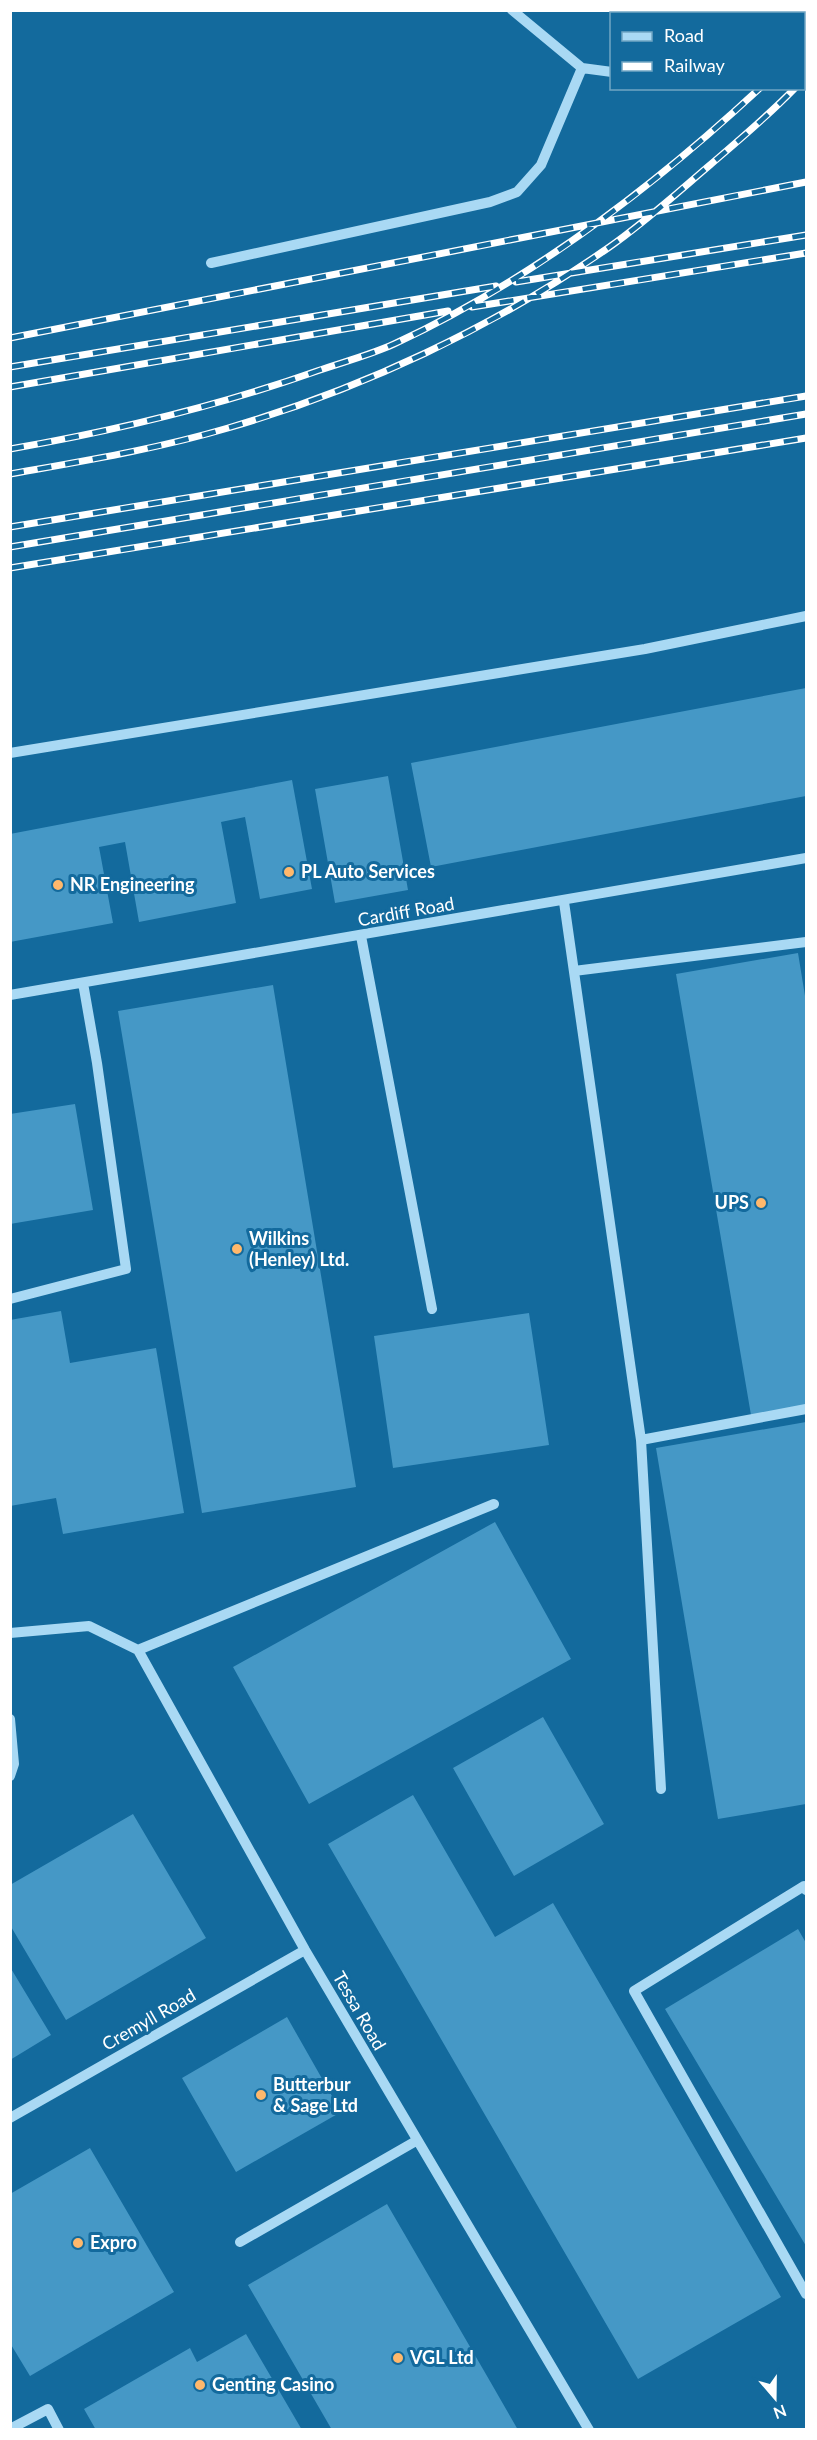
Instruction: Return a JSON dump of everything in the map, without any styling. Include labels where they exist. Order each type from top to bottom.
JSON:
[{"type":"street","points":[[512,10],[582,68],[610,72]]},
{"type":"street","points":[[211,263],[490,202],[517,192],[541,165],[582,68]]},
{"type":"street","points":[[10,753],[645,649],[807,616]]},
{"type":"street","name":"Cardiff Road","points":[[10,995],[564,902],[807,858]]},
{"type":"street","points":[[564,902],[641,1440],[661,1790]]},
{"type":"street","points":[[361,936],[432,1309]]},
{"type":"street","points":[[574,971],[807,942]]},
{"type":"street","points":[[10,1299],[126,1269],[83,983]]},
{"type":"street","points":[[641,1440],[807,1409]]},
{"type":"street","points":[[10,1633],[89,1626],[138,1650],[494,1504]]},
{"type":"street","name":"Tessa Road","points":[[138,1650],[304,1950],[589,2430]]},
{"type":"street","points":[[10,1719],[14,1764],[10,1776]]},
{"type":"street","points":[[807,1890],[804,1886],[634,1991],[807,2294]]},
{"type":"street","name":"Cremyll Road","points":[[10,2118],[304,1950]]},
{"type":"street","points":[[240,2242],[416,2141]]},
{"type":"street","points":[[10,2430],[48,2409],[59,2430]]},
{"type":"building","points":[[806,688],[806,796],[431,867],[411,763]]},
{"type":"building","points":[[388,776],[408,890],[335,903],[315,789]]},
{"type":"building","points":[[292,780],[312,889],[260,899],[245,817],[221,822],[236,903],[139,922],[125,842],[99,847],[113,923],[10,942],[10,834]]},
{"type":"building","name":"UPS","points":[[798,953],[806,1002],[806,1405],[751,1415],[676,974]]},
{"type":"building","name":"Wilkins (Henley) Ltd.","points":[[273,985],[356,1487],[202,1513],[118,1011]]},
{"type":"building","points":[[75,1104],[93,1210],[10,1224],[10,1114]]},
{"type":"building","points":[[61,1311],[70,1363],[156,1348],[184,1513],[63,1534],[56,1498],[10,1506],[10,1320]]},
{"type":"building","points":[[529,1313],[549,1445],[393,1468],[374,1336]]},
{"type":"building","points":[[806,1422],[806,1804],[718,1819],[656,1448]]},
{"type":"building","points":[[495,1522],[571,1659],[309,1804],[233,1667]]},
{"type":"building","points":[[543,1717],[604,1824],[514,1876],[453,1768]]},
{"type":"building","points":[[413,1795],[495,1937],[553,1903],[781,2297],[638,2379],[328,1844]]},
{"type":"building","points":[[133,1814],[206,1938],[66,2020],[10,1925],[10,1885]]},
{"type":"building","points":[[798,1929],[806,1943],[806,2246],[665,2009]]},
{"type":"building","points":[[10,1967],[51,2035],[10,2060]]},
{"type":"building","name":"Butterbur & Sage Ltd","points":[[287,2017],[341,2112],[236,2172],[182,2078]]},
{"type":"building","name":"Expro","points":[[90,2148],[174,2292],[30,2376],[10,2343],[10,2194]]},
{"type":"building","points":[[387,2204],[518,2430],[332,2430],[248,2285]]},
{"type":"building","name":"Genting Casino","points":[[246,2334],[302,2430],[96,2430],[84,2409],[190,2348],[197,2362]]},
{"type":"railway","points":[[10,449],[127,426],[204,406],[280,384],[394,344],[493,292],[587,230],[676,162],[758,90]]},
{"type":"railway","points":[[10,474],[147,448],[228,428],[328,395],[426,353],[519,304],[608,248],[673,197],[793,90]]},
{"type":"railway","points":[[10,338],[806,182]]},
{"type":"railway","points":[[516,282],[806,235]]},
{"type":"railway","points":[[472,307],[806,253]]},
{"type":"railway","points":[[10,367],[496,286]]},
{"type":"railway","points":[[10,387],[448,311]]},
{"type":"railway","points":[[10,527],[806,396]]},
{"type":"railway","points":[[10,547],[806,414]]},
{"type":"railway","points":[[10,568],[806,438]]},
{"type":"place","name":"PL Auto Services","points":[[289,872]]},
{"type":"place","name":"NR Engineering","points":[[58,885]]},
{"type":"place","name":"UPS","points":[[761,1203]]},
{"type":"place","name":"Wilkins (Henley) Ltd.","points":[[237,1249]]},
{"type":"place","name":"Butterbur & Sage Ltd","points":[[261,2095]]},
{"type":"place","name":"Expro","points":[[78,2243]]},
{"type":"place","name":"VGL Ltd","points":[[398,2358]]},
{"type":"place","name":"Genting Casino","points":[[200,2385]]}]
